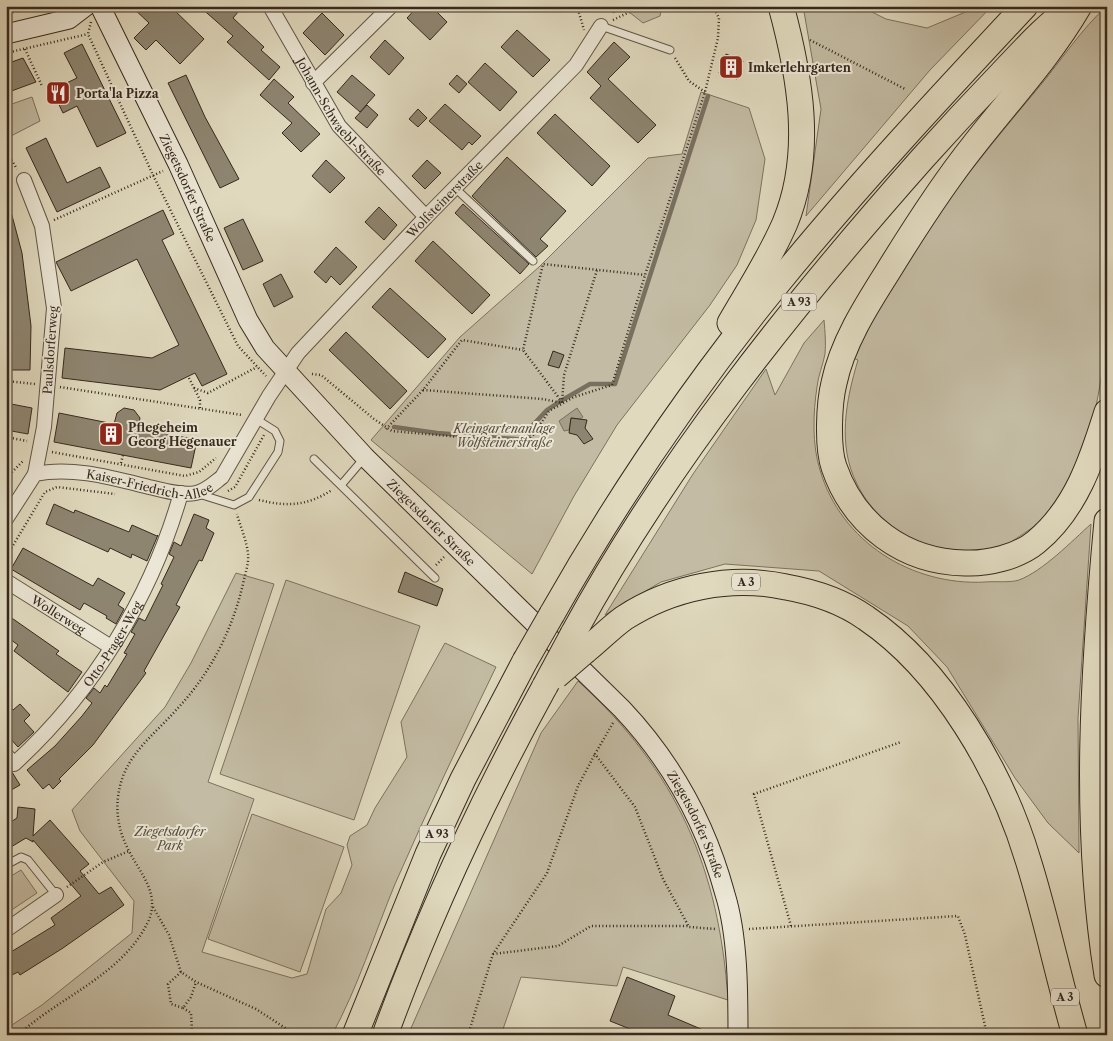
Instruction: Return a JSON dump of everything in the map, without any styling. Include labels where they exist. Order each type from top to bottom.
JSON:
[{"type":"highway","name":"A 93","points":[[708,376],[723,336],[766,262],[786,221],[800,165],[801,110],[791,44],[781,6]]},
{"type":"highway","name":"A 93","points":[[356,1028],[428,854],[463,779],[525,661],[617,505],[708,376],[776,285],[853,193],[1026,6]]},
{"type":"highway","name":"A 93","points":[[579,643],[631,535],[737,382],[806,293],[953,124],[1048,23],[1072,6]]},
{"type":"highway","points":[[1079,6],[1061,37],[968,153],[918,223],[872,296],[849,344],[834,383],[830,427],[833,465],[846,494],[872,528],[899,548],[922,558],[949,563],[978,564],[1013,555],[1034,544],[1053,526],[1084,478],[1107,412]]},
{"type":"highway","points":[[1107,521],[1096,646],[1093,788],[1098,895],[1107,975]]},
{"type":"highway","name":"A 3","points":[[545,686],[579,643],[668,596],[702,586],[738,582],[773,584],[809,591],[837,602],[866,617],[908,652],[945,697],[970,732],[991,769],[1028,858],[1075,1035]]},
{"type":"highway","name":"A 93","points":[[385,1035],[406,977],[455,861],[497,774],[545,686]]},
{"type":"street","points":[[12,33],[69,19],[86,6]]},
{"type":"street","name":"Ziegetsdorfer Straße","points":[[100,6],[178,164],[248,320],[265,348],[365,457],[622,709],[660,754],[694,811],[726,895],[732,931],[738,1003],[738,1035]]},
{"type":"street","name":"Johann-Schwaebl-Straße","points":[[270,6],[339,126],[426,217]]},
{"type":"street","points":[[313,83],[391,6]]},
{"type":"street","name":"Wolfsteinerstraße","points":[[286,372],[304,347],[426,217],[576,65],[601,26]]},
{"type":"street","name":"Paulsdorferweg","points":[[24,180],[42,226],[54,308],[41,448],[35,474]]},
{"type":"street","name":"Kaiser-Friedrich-Allee","points":[[35,474],[54,470],[110,478],[181,493],[196,493],[211,486],[222,477],[286,372]]},
{"type":"street","points":[[8,512],[35,474]]},
{"type":"street","name":"Otto-Prager-Weg","points":[[9,763],[46,735],[85,686],[111,647],[134,608],[165,545],[181,493]]},
{"type":"street","name":"Wollerweg","points":[[6,581],[111,647]]},
{"type":"street","points":[[6,929],[56,895]]},
{"type":"lane","points":[[601,26],[670,50]]},
{"type":"lane","points":[[455,188],[533,261]]},
{"type":"lane","points":[[196,493],[214,501],[234,505],[249,497],[278,452],[280,441],[275,431],[256,419]]},
{"type":"lane","points":[[342,484],[365,457]]},
{"type":"lane","points":[[314,459],[342,484],[435,578]]},
{"type":"lane","points":[[6,865],[21,857],[28,860],[56,895]]},
{"type":"path","points":[[6,14],[35,6]]},
{"type":"path","points":[[577,6],[581,24],[590,42]]},
{"type":"path","points":[[601,26],[642,6]]},
{"type":"path","points":[[286,372],[321,375],[386,429],[436,437],[528,443],[548,411],[591,390],[612,385],[645,275],[705,92],[718,38],[719,18],[713,6]]},
{"type":"path","points":[[12,33],[25,48],[42,86]]},
{"type":"path","points":[[6,53],[88,34],[152,175],[238,346],[266,376],[261,384]]},
{"type":"path","points":[[791,44],[811,39],[905,89]]},
{"type":"path","points":[[670,50],[689,81],[705,92]]},
{"type":"path","points":[[6,150],[24,180]]},
{"type":"path","points":[[42,226],[178,164]]},
{"type":"path","points":[[55,220],[56,215]]},
{"type":"path","points":[[523,350],[543,264],[645,275]]},
{"type":"path","points":[[562,403],[564,375],[597,270]]},
{"type":"path","points":[[386,429],[423,390],[462,340],[523,350],[562,403]]},
{"type":"path","points":[[194,388],[208,393],[257,366]]},
{"type":"path","points":[[189,378],[200,400],[200,409]]},
{"type":"path","points":[[6,381],[241,415],[256,419]]},
{"type":"path","points":[[423,390],[543,399],[562,403]]},
{"type":"path","points":[[237,423],[246,407]]},
{"type":"path","points":[[6,437],[59,452],[185,476],[199,472],[215,460],[219,452]]},
{"type":"path","points":[[6,481],[23,461],[41,448]]},
{"type":"path","points":[[121,463],[123,455]]},
{"type":"path","points":[[249,497],[266,502],[300,505],[320,498],[342,484]]},
{"type":"path","points":[[234,505],[248,554],[240,597],[230,628],[199,683],[177,710],[131,759],[117,796],[117,815],[129,851],[145,876],[153,907],[169,935],[180,972],[196,982],[256,1009],[296,1035]]},
{"type":"path","points":[[468,1035],[493,954],[547,873],[578,786],[622,709]]},
{"type":"path","points":[[791,926],[754,794],[901,742]]},
{"type":"path","points":[[595,754],[635,807],[663,879],[689,927]]},
{"type":"path","points":[[56,895],[103,862],[129,851]]},
{"type":"path","points":[[18,1035],[127,954],[145,927],[153,907]]},
{"type":"path","points":[[493,954],[558,946],[591,926],[662,925],[732,931],[958,916],[965,935],[986,1035]]},
{"type":"path","points":[[180,972],[168,984],[168,991],[171,1004],[191,1013],[194,1035]]},
{"type":"path","points":[[183,1008],[191,997],[196,982]]},
{"type":"green space","points":[[611,6],[662,6],[660,16],[643,23],[624,8],[613,13]]},
{"type":"green space","points":[[803,6],[860,6],[886,19],[927,28],[980,6],[992,6],[930,70],[806,216],[821,109]]},
{"type":"green space","points":[[1107,6],[1106,322],[1098,395],[1090,431],[1077,466],[1060,500],[1051,512],[1032,528],[998,548],[977,552],[957,552],[936,548],[916,541],[898,530],[868,502],[857,484],[847,454],[845,438],[847,407],[858,360],[853,358],[891,285],[936,216],[1080,35]]},
{"type":"green space","name":"Kleingartenanlage Wolfsteinerstraße","points":[[701,92],[749,108],[765,159],[756,220],[737,265],[710,305],[617,425],[574,496],[532,574],[371,440],[460,337],[539,267],[648,158],[682,154]]},
{"type":"green space","points":[[32,97],[40,121],[9,137],[6,128],[6,106]]},
{"type":"green space","points":[[824,320],[825,354],[818,383],[814,418],[814,440],[817,460],[830,496],[844,518],[862,538],[883,554],[906,567],[931,576],[958,581],[1007,582],[1019,580],[1038,570],[1091,524],[1078,718],[1079,853],[1048,823],[1015,778],[947,667],[908,626],[819,571],[725,564],[661,582],[605,615],[693,474],[766,369],[775,395],[804,343]]},
{"type":"green space","name":"Ziegetsdorfer Park","points":[[236,573],[274,584],[208,782],[254,799],[202,952],[292,978],[307,974],[326,909],[341,893],[352,865],[347,845],[350,836],[367,825],[375,808],[407,757],[401,722],[445,643],[496,667],[444,775],[395,884],[358,980],[341,1017],[332,1035],[6,1035],[6,1029],[42,1005],[132,933],[134,901],[80,831],[72,810],[165,707],[191,663]]},
{"type":"green space","points":[[286,580],[420,626],[354,820],[220,774]]},
{"type":"green space","points":[[578,681],[612,715],[642,750],[667,787],[687,825],[703,865],[715,907],[723,952],[728,1000],[623,967],[617,986],[521,977],[501,1035],[408,1035],[541,733]]},
{"type":"green space","points":[[252,814],[344,847],[300,972],[208,939]]},
{"type":"green space","points":[[21,870],[37,893],[10,911],[6,905],[6,879]]},
{"type":"shaded area","points":[[577,408],[583,417],[580,419],[571,418],[569,430],[564,431],[559,421]]},
{"type":"building","points":[[131,6],[170,6],[204,39],[180,64],[156,40],[146,50],[134,38],[149,23]]},
{"type":"building","points":[[199,6],[243,6],[233,18],[264,47],[261,50],[280,67],[269,80],[227,42],[233,36]]},
{"type":"building","points":[[418,6],[431,6],[447,22],[430,40],[407,18]]},
{"type":"building","points":[[322,13],[344,35],[325,55],[303,33]]},
{"type":"building","points":[[517,30],[550,60],[533,77],[501,47]]},
{"type":"building","points":[[385,40],[404,58],[389,75],[370,57]]},
{"type":"building","points":[[614,42],[630,57],[608,79],[656,125],[638,143],[590,98],[601,86],[587,72]]},
{"type":"building","points":[[82,44],[126,133],[97,147],[77,106],[63,113],[52,90],[77,78],[64,53]]},
{"type":"building","name":"Imkerlehrgarten","points":[[726,54],[743,61],[737,79],[719,73]]},
{"type":"building","points":[[23,58],[36,82],[6,93],[6,64]]},
{"type":"building","points":[[485,63],[517,92],[500,111],[468,82]]},
{"type":"building","points":[[186,75],[205,117],[239,179],[220,188],[168,83]]},
{"type":"building","points":[[352,75],[375,95],[360,112],[337,92]]},
{"type":"building","points":[[457,75],[467,84],[459,93],[449,84]]},
{"type":"building","points":[[274,79],[294,97],[288,103],[320,134],[301,152],[282,133],[292,123],[260,95]]},
{"type":"building","points":[[445,104],[481,136],[472,145],[469,142],[462,150],[429,121]]},
{"type":"building","points":[[367,105],[378,115],[367,128],[355,118]]},
{"type":"building","points":[[418,109],[427,118],[418,127],[409,119]]},
{"type":"building","points":[[555,114],[610,166],[592,186],[537,133]]},
{"type":"building","points":[[46,138],[67,183],[100,167],[110,187],[57,212],[26,148]]},
{"type":"building","points":[[507,157],[566,211],[540,239],[548,246],[536,257],[472,196]]},
{"type":"building","points":[[326,160],[345,178],[330,193],[312,176]]},
{"type":"building","points":[[427,160],[441,173],[425,189],[412,176]]},
{"type":"building","points":[[463,204],[529,264],[520,274],[455,213]]},
{"type":"building","points":[[379,207],[397,225],[384,240],[365,222]]},
{"type":"building","points":[[6,208],[10,208],[22,253],[31,326],[30,370],[6,370]]},
{"type":"building","points":[[163,210],[174,234],[162,240],[227,374],[202,386],[195,373],[160,390],[62,378],[65,348],[152,358],[179,345],[137,259],[71,291],[56,262]]},
{"type":"building","points":[[243,219],[263,261],[243,270],[224,228]]},
{"type":"building","points":[[433,241],[490,295],[472,314],[415,261]]},
{"type":"building","points":[[336,247],[357,267],[340,285],[331,276],[326,283],[314,272]]},
{"type":"building","points":[[281,274],[293,297],[274,307],[263,284]]},
{"type":"building","points":[[390,288],[446,339],[428,358],[372,307]]},
{"type":"building","points":[[346,332],[407,391],[390,409],[329,350]]},
{"type":"building","points":[[553,351],[564,355],[559,368],[548,365]]},
{"type":"building","points":[[6,403],[32,408],[28,434],[6,430]]},
{"type":"building","name":"Pflegeheim Georg Hegenauer","points":[[124,408],[134,410],[140,418],[138,428],[197,440],[191,468],[54,442],[59,413],[114,424],[117,413]]},
{"type":"building","points":[[571,418],[587,420],[585,428],[593,439],[584,444],[577,435],[569,433]]},
{"type":"building","points":[[54,504],[74,513],[75,510],[129,532],[132,525],[158,535],[147,561],[132,554],[131,558],[110,548],[108,552],[46,524]]},
{"type":"building","points":[[194,514],[209,520],[206,528],[214,533],[202,561],[199,560],[176,605],[180,607],[144,671],[146,673],[93,745],[59,779],[61,781],[53,789],[49,784],[43,789],[27,770],[55,746],[82,716],[92,703],[86,698],[94,688],[100,693],[105,685],[107,687],[127,654],[124,653],[135,634],[131,632],[139,618],[145,621],[163,585],[161,584],[174,557],[169,554],[174,542],[181,546]]},
{"type":"building","points":[[23,548],[93,586],[98,578],[125,593],[118,605],[124,609],[116,624],[106,618],[107,616],[84,603],[80,610],[11,569]]},
{"type":"building","points":[[405,572],[443,589],[437,606],[398,592]]},
{"type":"building","points":[[6,614],[59,651],[56,654],[82,672],[68,692],[14,651],[18,645],[6,636]]},
{"type":"building","points":[[6,703],[13,710],[20,704],[30,715],[24,721],[34,732],[18,747],[6,734]]},
{"type":"building","points":[[6,768],[12,772],[20,785],[6,793]]},
{"type":"building","points":[[18,807],[35,809],[33,836],[50,820],[89,864],[80,871],[99,894],[111,887],[124,905],[63,948],[20,975],[18,972],[6,978],[6,955],[55,925],[51,918],[81,896],[33,840],[33,842],[26,838],[6,850],[6,825],[17,818]]},
{"type":"building","points":[[627,977],[675,996],[668,1015],[715,1035],[645,1035],[610,1021]]},
{"type":"waterway","points":[[394,427],[437,433],[527,440],[531,427],[547,410],[559,402],[590,384],[615,384],[708,96]]},
{"type":"place","name":"Imkerlehrgarten","points":[[731,67]]},
{"type":"place","name":"Porta'la Pizza","points":[[58,93]]},
{"type":"place","name":"Pflegeheim Georg Hegenauer","points":[[111,434]]}]
